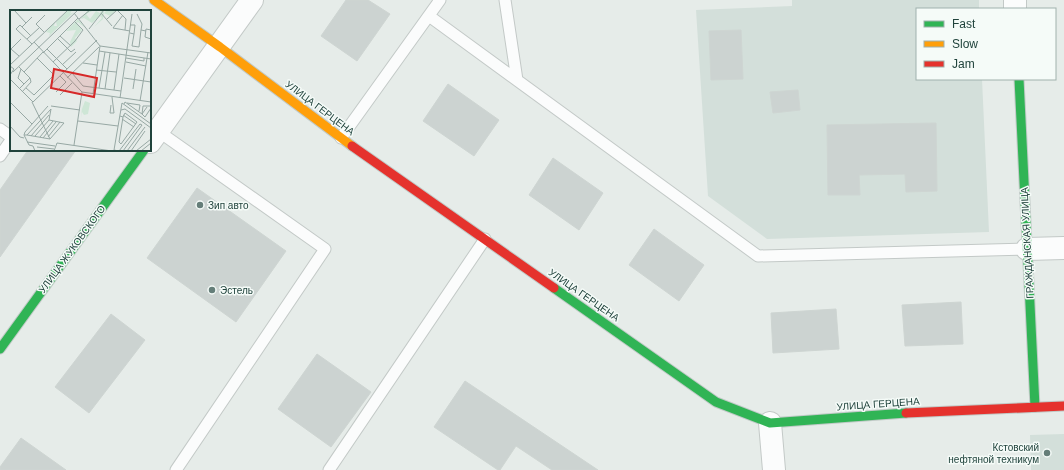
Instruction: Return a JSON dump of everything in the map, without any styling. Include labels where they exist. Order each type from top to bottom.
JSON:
[{"type":"street","name":"УЛИЦА ГЕРЦЕНА","points":[[154,0],[220,47],[341,138],[716,402],[770,423],[889,414],[1064,406]]},
{"type":"street","points":[[154,137],[220,47],[252,0]]},
{"type":"street","name":"ГРАЖДАНСКАЯ УЛИЦА","points":[[1019,80],[1035,407]]},
{"type":"street","name":"УЛИЦА ЖУКОВСКОГО","points":[[0,348],[143,151]]},
{"type":"street","points":[[1027,249],[1064,248]]},
{"type":"street","points":[[770,423],[774,470]]},
{"type":"lane","points":[[341,138],[440,0]]},
{"type":"lane","points":[[505,0],[517,80]]},
{"type":"lane","points":[[429,16],[758,256],[1027,249]]},
{"type":"lane","points":[[0,129],[10,136]]},
{"type":"lane","points":[[154,137],[326,249],[176,470]]},
{"type":"lane","points":[[0,156],[10,141]]},
{"type":"lane","points":[[329,470],[485,239]]},
{"type":"shaded area","points":[[792,0],[979,0],[979,8],[916,8],[916,80],[982,80],[989,232],[767,239],[708,196],[696,10],[792,6]]},
{"type":"shaded area","name":"Кстовский нефтяной техникум","points":[[1064,434],[1064,470],[1031,470],[1030,435]]},
{"type":"building","points":[[346,0],[368,0],[390,14],[357,61],[321,36]]},
{"type":"building","points":[[741,30],[743,79],[711,80],[709,31]]},
{"type":"building","points":[[448,84],[499,120],[474,156],[423,121]]},
{"type":"building","points":[[798,90],[800,110],[773,113],[770,92]]},
{"type":"building","points":[[936,123],[937,191],[906,192],[905,174],[859,175],[860,195],[828,195],[827,125]]},
{"type":"building","points":[[27,151],[75,151],[0,257],[0,190]]},
{"type":"building","points":[[553,158],[603,193],[579,230],[529,195]]},
{"type":"building","points":[[197,188],[286,251],[236,322],[147,258]]},
{"type":"building","points":[[654,229],[704,265],[679,301],[629,265]]},
{"type":"building","points":[[961,302],[963,344],[905,346],[902,305]]},
{"type":"building","points":[[836,309],[839,349],[773,353],[771,313]]},
{"type":"building","points":[[111,314],[145,340],[89,413],[55,387]]},
{"type":"building","points":[[317,354],[371,392],[331,447],[278,409]]},
{"type":"building","points":[[465,381],[598,470],[552,470],[516,446],[500,470],[498,470],[434,427]]},
{"type":"building","points":[[21,438],[66,470],[0,470],[0,467]]},
{"type":"traffic: fast","points":[[1019,80],[1035,407]]},
{"type":"traffic: fast","points":[[0,349],[143,151]]},
{"type":"traffic: fast","points":[[554,288],[716,402],[770,423],[906,413]]},
{"type":"traffic: slow","points":[[154,0],[220,47],[352,146]]},
{"type":"traffic: jam","points":[[352,146],[554,288]]},
{"type":"traffic: jam","points":[[906,413],[1064,406]]},
{"type":"place","name":"Зип авто","points":[[200,205]]},
{"type":"place","name":"Эстель","points":[[212,290]]},
{"type":"place","name":"Кстовский нефтяной техникум","points":[[1047,453]]}]
